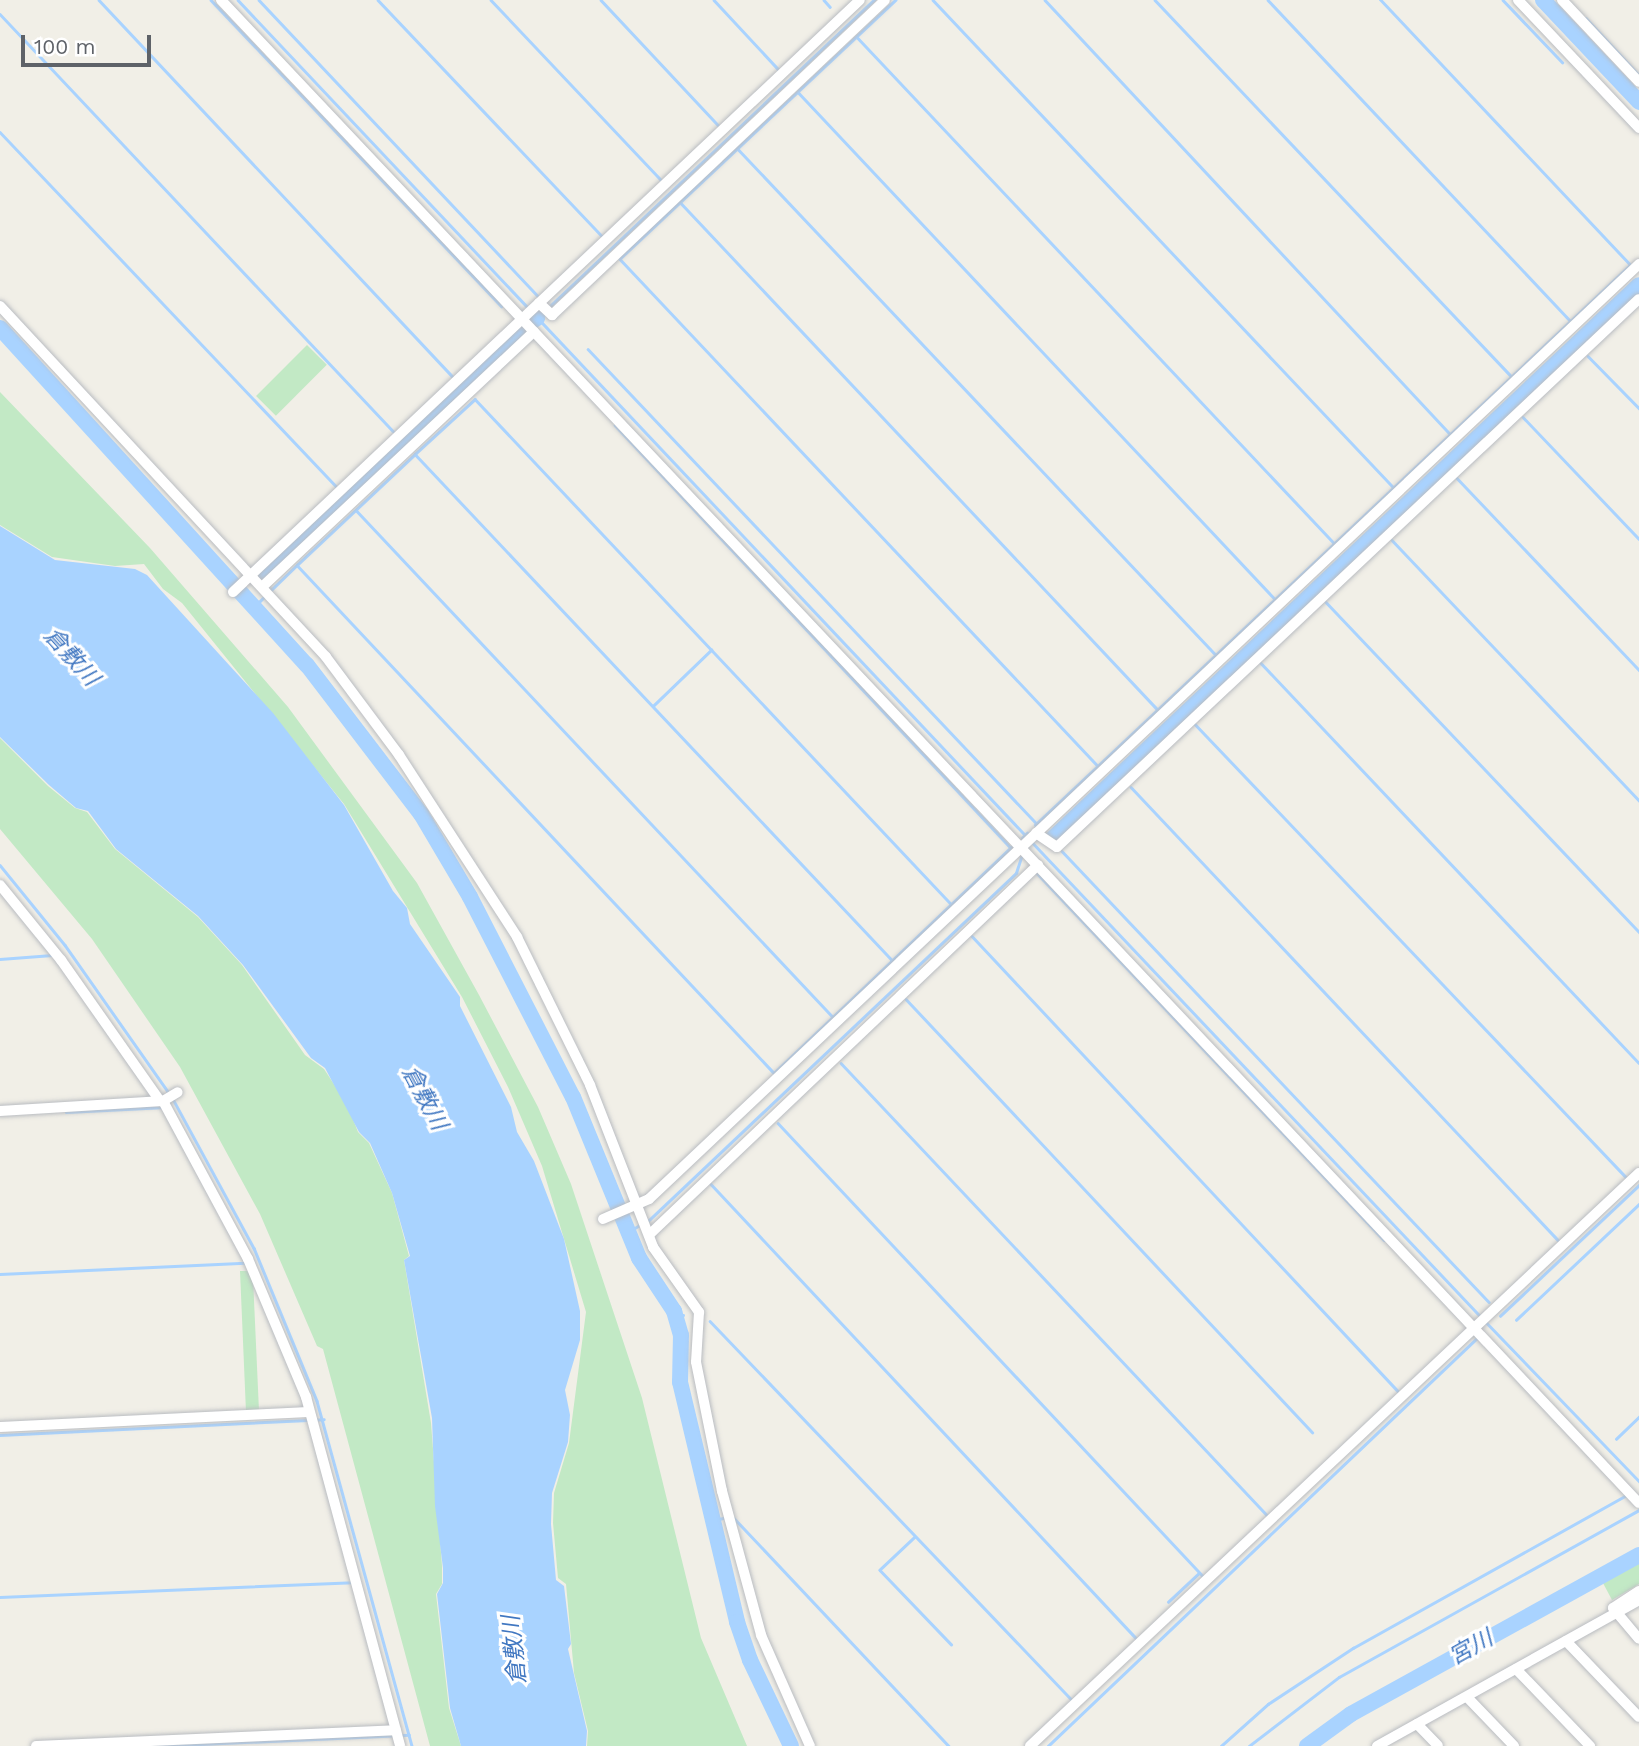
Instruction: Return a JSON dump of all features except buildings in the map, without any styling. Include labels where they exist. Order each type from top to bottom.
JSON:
[{"type":"street","points":[[221,0],[530,310],[534,332],[1029,840],[1038,865],[1480,1321],[1639,1503]]},
{"type":"street","points":[[233,592],[860,0]]},
{"type":"street","points":[[530,310],[552,314],[885,0]]},
{"type":"street","points":[[1518,0],[1639,128]]},
{"type":"street","points":[[1562,0],[1639,82]]},
{"type":"street","points":[[607,1216],[649,1199],[1639,264]]},
{"type":"street","points":[[1029,840],[1057,847],[1639,299]]},
{"type":"street","points":[[0,306],[247,578],[265,592],[326,657],[467,855],[517,937],[576,1054],[635,1205],[699,1312],[696,1362],[722,1491],[761,1635],[810,1746]]},
{"type":"street","points":[[265,592],[534,332]]},
{"type":"street","points":[[646,1227],[1038,865]]},
{"type":"street","points":[[0,885],[61,960],[167,1101],[249,1261],[313,1418],[397,1737],[36,1746]]},
{"type":"street","points":[[0,1111],[167,1101]]},
{"type":"street","points":[[1030,1746],[1639,1173]]},
{"type":"street","points":[[0,1427],[313,1418]]},
{"type":"street","points":[[1639,1591],[1613,1608],[1615,1614],[1639,1639]]},
{"type":"street","points":[[1377,1746],[1639,1600]]},
{"type":"street","points":[[1566,1642],[1639,1717]]},
{"type":"street","points":[[1516,1669],[1590,1746]]},
{"type":"street","points":[[1467,1697],[1514,1746]]},
{"type":"street","points":[[1417,1724],[1438,1746]]},
{"type":"green space","points":[[307,345],[327,365],[276,416],[256,396]]},
{"type":"green space","points":[[0,392],[150,548],[288,707],[417,883],[479,995],[538,1107],[571,1184],[642,1398],[701,1638],[747,1746],[587,1746],[588,1731],[574,1673],[566,1584],[558,1578],[553,1523],[554,1493],[569,1443],[586,1312],[542,1166],[508,1087],[462,997],[344,804],[182,603],[163,589],[144,564],[115,566],[52,557],[0,525]]},
{"type":"green space","points":[[0,738],[48,786],[75,808],[87,812],[115,849],[198,917],[242,965],[305,1055],[324,1069],[347,1104],[358,1132],[369,1143],[392,1193],[409,1256],[404,1260],[431,1423],[442,1566],[442,1584],[436,1594],[449,1708],[461,1746],[430,1746],[323,1349],[317,1346],[260,1214],[180,1067],[92,939],[0,829]]},
{"type":"green space","points":[[240,1271],[251,1271],[253,1278],[259,1411],[246,1412]]},
{"type":"green space","points":[[1639,1563],[1639,1584],[1612,1600],[1603,1583]]},
{"type":"water","name":"倉敷川","points":[[0,526],[55,560],[135,569],[147,575],[273,713],[344,805],[393,891],[407,908],[410,924],[460,997],[460,1006],[511,1107],[517,1132],[534,1161],[564,1239],[580,1311],[580,1340],[565,1390],[570,1415],[568,1442],[552,1493],[551,1524],[556,1580],[564,1586],[571,1644],[568,1649],[587,1731],[586,1746],[461,1746],[450,1708],[437,1594],[443,1583],[443,1568],[435,1506],[432,1418],[404,1260],[410,1256],[392,1193],[370,1143],[359,1132],[325,1068],[311,1058],[243,965],[198,916],[116,849],[88,811],[76,808],[0,737]]},
{"type":"waterway","points":[[99,0],[454,378]]},
{"type":"waterway","points":[[211,0],[501,306]]},
{"type":"waterway","points":[[238,0],[1027,837]]},
{"type":"waterway","points":[[259,0],[539,297]]},
{"type":"waterway","points":[[378,0],[603,237]]},
{"type":"waterway","points":[[491,0],[661,180]]},
{"type":"waterway","points":[[601,0],[720,127]]},
{"type":"waterway","points":[[714,0],[779,70]]},
{"type":"waterway","points":[[824,0],[830,7]]},
{"type":"waterway","points":[[549,307],[874,0]]},
{"type":"waterway","points":[[896,0],[620,259],[1098,766]]},
{"type":"waterway","points":[[933,0],[1393,487]]},
{"type":"waterway","points":[[1045,0],[1451,435]]},
{"type":"waterway","points":[[1155,0],[1512,377]]},
{"type":"waterway","points":[[1268,0],[1571,321]]},
{"type":"waterway","points":[[1035,825],[1630,265],[1380,0]]},
{"type":"waterway","points":[[1503,0],[1562,62]]},
{"type":"waterway","points":[[1543,0],[1639,102]]},
{"type":"waterway","points":[[0,14],[393,431]]},
{"type":"waterway","points":[[1586,18],[1639,75]]},
{"type":"waterway","points":[[857,37],[1334,543]]},
{"type":"waterway","points":[[798,92],[1275,599]]},
{"type":"waterway","points":[[0,132],[338,488]]},
{"type":"waterway","points":[[738,149],[1216,655]]},
{"type":"waterway","points":[[680,202],[1158,710]]},
{"type":"waterway","points":[[1052,839],[1639,285]]},
{"type":"waterway","points":[[0,328],[307,665],[421,814],[470,897],[573,1097],[639,1258],[674,1311],[681,1335],[680,1382],[737,1622],[750,1660],[791,1746]]},
{"type":"waterway","points":[[520,328],[523,331]]},
{"type":"waterway","points":[[261,579],[525,329]]},
{"type":"waterway","points":[[588,349],[1037,824]]},
{"type":"waterway","points":[[1588,356],[1639,408]]},
{"type":"waterway","points":[[415,454],[475,399],[951,904]]},
{"type":"waterway","points":[[1523,417],[1639,539]]},
{"type":"waterway","points":[[615,425],[1011,848]]},
{"type":"waterway","points":[[297,565],[415,454],[892,960]]},
{"type":"waterway","points":[[1457,478],[1639,670]]},
{"type":"waterway","points":[[356,510],[833,1017]]},
{"type":"waterway","points":[[1392,540],[1639,800]]},
{"type":"waterway","points":[[269,592],[297,565],[774,1073],[1012,846]]},
{"type":"waterway","points":[[255,606],[264,597]]},
{"type":"waterway","points":[[1326,602],[1639,932]]},
{"type":"waterway","points":[[653,706],[711,650]]},
{"type":"waterway","points":[[1261,663],[1639,1063]]},
{"type":"waterway","points":[[1195,724],[1626,1177]]},
{"type":"waterway","points":[[1131,787],[1558,1240]]},
{"type":"waterway","points":[[1022,838],[1027,833]]},
{"type":"waterway","points":[[1032,842],[1481,1317]]},
{"type":"waterway","points":[[1062,851],[1489,1302]]},
{"type":"waterway","points":[[647,1222],[1016,873],[1021,858]]},
{"type":"waterway","points":[[0,865],[65,945],[169,1093]]},
{"type":"waterway","points":[[1037,873],[1384,1240]]},
{"type":"waterway","points":[[972,936],[1398,1391]]},
{"type":"waterway","points":[[0,959],[52,955]]},
{"type":"waterway","points":[[906,999],[1312,1432]]},
{"type":"waterway","points":[[841,1063],[1267,1515]]},
{"type":"waterway","points":[[173,1099],[254,1248],[317,1401],[412,1746]]},
{"type":"waterway","points":[[66,1112],[165,1107]]},
{"type":"waterway","points":[[778,1123],[1202,1575]]},
{"type":"waterway","points":[[711,1184],[1137,1639]]},
{"type":"waterway","points":[[1500,1316],[1639,1185]]},
{"type":"waterway","points":[[1516,1320],[1639,1204]]},
{"type":"waterway","points":[[630,1231],[641,1224]]},
{"type":"waterway","points":[[0,1274],[245,1263]]},
{"type":"waterway","points":[[676,1316],[683,1315]]},
{"type":"waterway","points":[[710,1321],[1072,1700]]},
{"type":"waterway","points":[[1486,1322],[1639,1481]]},
{"type":"waterway","points":[[1048,1746],[1477,1338]]},
{"type":"waterway","points":[[1616,1439],[1639,1417]]},
{"type":"waterway","points":[[0,1435],[324,1419]]},
{"type":"waterway","points":[[1221,1746],[1268,1704],[1353,1648],[1627,1495]]},
{"type":"waterway","points":[[1249,1746],[1339,1677],[1639,1510]]},
{"type":"waterway","points":[[711,1521],[723,1518]]},
{"type":"waterway","points":[[734,1518],[949,1746]]},
{"type":"waterway","points":[[915,1537],[880,1570],[951,1644]]},
{"type":"waterway","name":"宮川","points":[[1307,1746],[1351,1714],[1639,1555]]},
{"type":"waterway","points":[[1168,1602],[1199,1573]]},
{"type":"waterway","points":[[0,1597],[353,1582]]},
{"type":"waterway","points":[[154,1746],[409,1735]]}]
